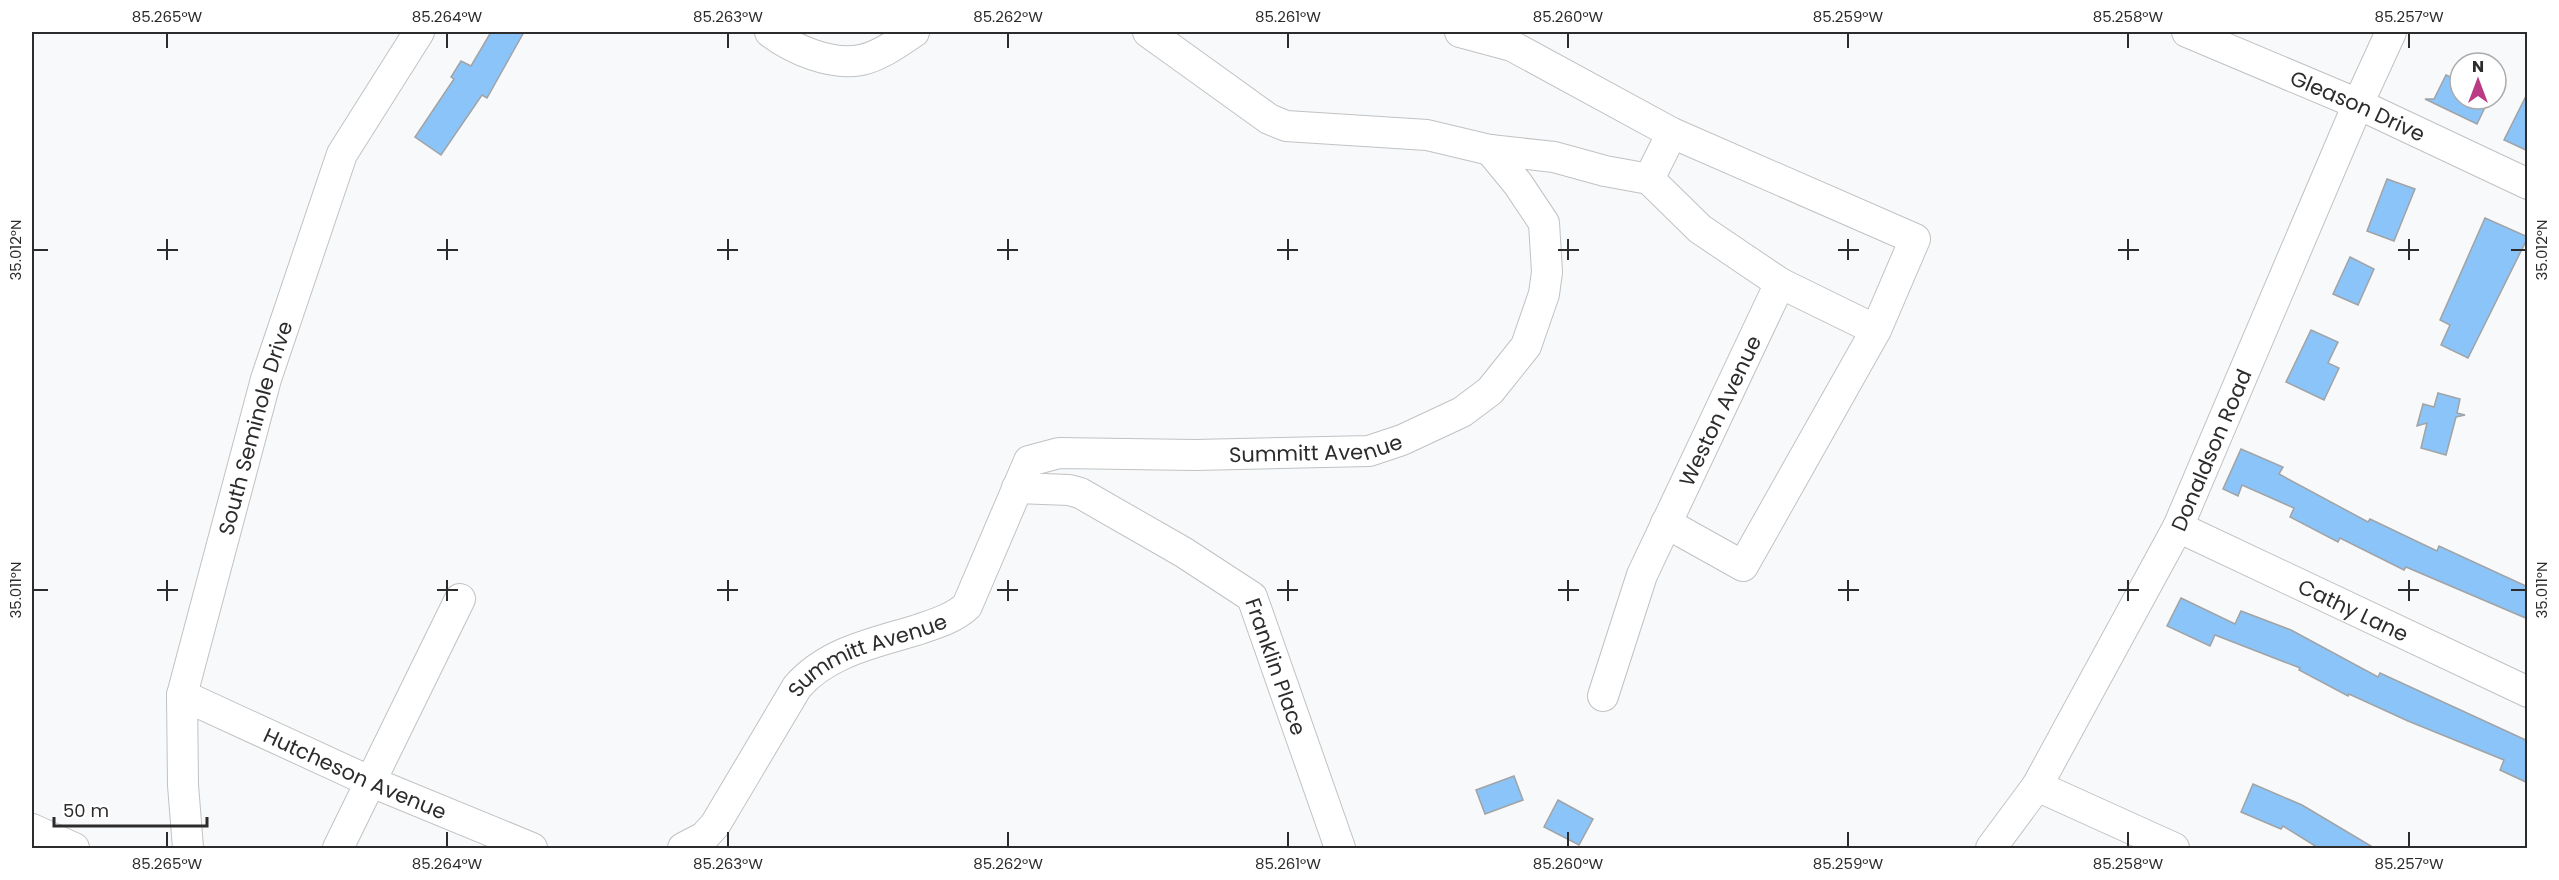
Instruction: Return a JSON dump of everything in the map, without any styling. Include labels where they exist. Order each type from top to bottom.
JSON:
[{"type":"street","name":"South Seminole Drive","points":[[188,849],[183,785],[182,695],[266,379],[342,154],[418,32]]},
{"type":"street","points":[[770,32],[795,49],[849,62],[874,56],[914,32]]},
{"type":"street","points":[[1148,32],[1269,119],[1286,126],[1427,135],[1490,150],[1554,157],[1605,171],[1649,179],[1700,229],[1780,283],[1876,330]]},
{"type":"street","points":[[1460,32],[1512,46],[1672,133],[1915,239],[1876,330],[1743,566],[1666,523]]},
{"type":"street","name":"Gleason Drive","points":[[2187,32],[2358,104],[2528,184]]},
{"type":"street","name":"Donaldson Road","points":[[1991,849],[2037,786],[2178,527],[2358,104],[2391,32]]},
{"type":"street","points":[[1649,179],[1672,133]]},
{"type":"street","name":"Summitt Avenue","points":[[683,849],[704,837],[715,825],[797,687],[808,675],[826,661],[865,646],[931,626],[951,617],[967,606],[1029,461],[1059,453],[1195,455],[1369,450],[1402,440],[1462,412],[1490,391],[1526,346],[1544,294],[1547,272],[1544,223],[1518,184],[1490,150]]},
{"type":"street","name":"Weston Avenue","points":[[1603,696],[1642,575],[1780,283]]},
{"type":"street","name":"Franklin Place","points":[[1017,488],[1069,490],[1080,493],[1183,552],[1252,597],[1340,849]]},
{"type":"street","name":"Cathy Lane","points":[[2178,527],[2528,692]]},
{"type":"street","points":[[338,849],[369,781],[460,599]]},
{"type":"street","name":"Hutcheson Avenue","points":[[182,695],[369,781],[531,849]]},
{"type":"street","points":[[2037,786],[2174,849]]},
{"type":"street","points":[[32,830],[74,849]]},
{"type":"building","points":[[491,32],[524,32],[487,98],[482,95],[441,155],[415,137],[454,79],[451,77],[461,61],[471,66]]},
{"type":"building","points":[[2446,75],[2448,76],[2448,110],[2425,99],[2434,99]]},
{"type":"building","points":[[2528,92],[2528,151],[2504,140]]},
{"type":"building","points":[[2450,111],[2483,111],[2477,124]]},
{"type":"building","points":[[2387,179],[2415,189],[2394,241],[2367,231]]},
{"type":"building","points":[[2485,218],[2528,237],[2468,358],[2441,345],[2450,325],[2440,320]]},
{"type":"building","points":[[2350,257],[2374,269],[2358,305],[2333,294]]},
{"type":"building","points":[[2311,330],[2338,342],[2328,363],[2339,368],[2324,400],[2286,382]]},
{"type":"building","points":[[2438,393],[2460,399],[2457,413],[2465,415],[2456,417],[2446,455],[2421,448],[2427,423],[2417,426],[2423,404],[2434,407]]},
{"type":"building","points":[[2241,449],[2283,467],[2279,474],[2368,522],[2370,519],[2437,551],[2439,546],[2528,587],[2528,619],[2406,567],[2404,570],[2340,538],[2338,542],[2290,517],[2294,508],[2242,485],[2238,496],[2223,489]]},
{"type":"building","points":[[2181,598],[2235,624],[2241,611],[2291,630],[2378,677],[2380,673],[2528,741],[2528,783],[2500,770],[2504,760],[2349,694],[2348,696],[2299,670],[2300,668],[2215,635],[2210,646],[2167,626]]},
{"type":"building","points":[[1514,776],[1523,800],[1485,814],[1476,790]]},
{"type":"building","points":[[2253,784],[2302,805],[2376,849],[2320,849],[2283,826],[2281,829],[2241,812]]},
{"type":"building","points":[[1558,800],[1593,819],[1579,845],[1544,827]]}]
